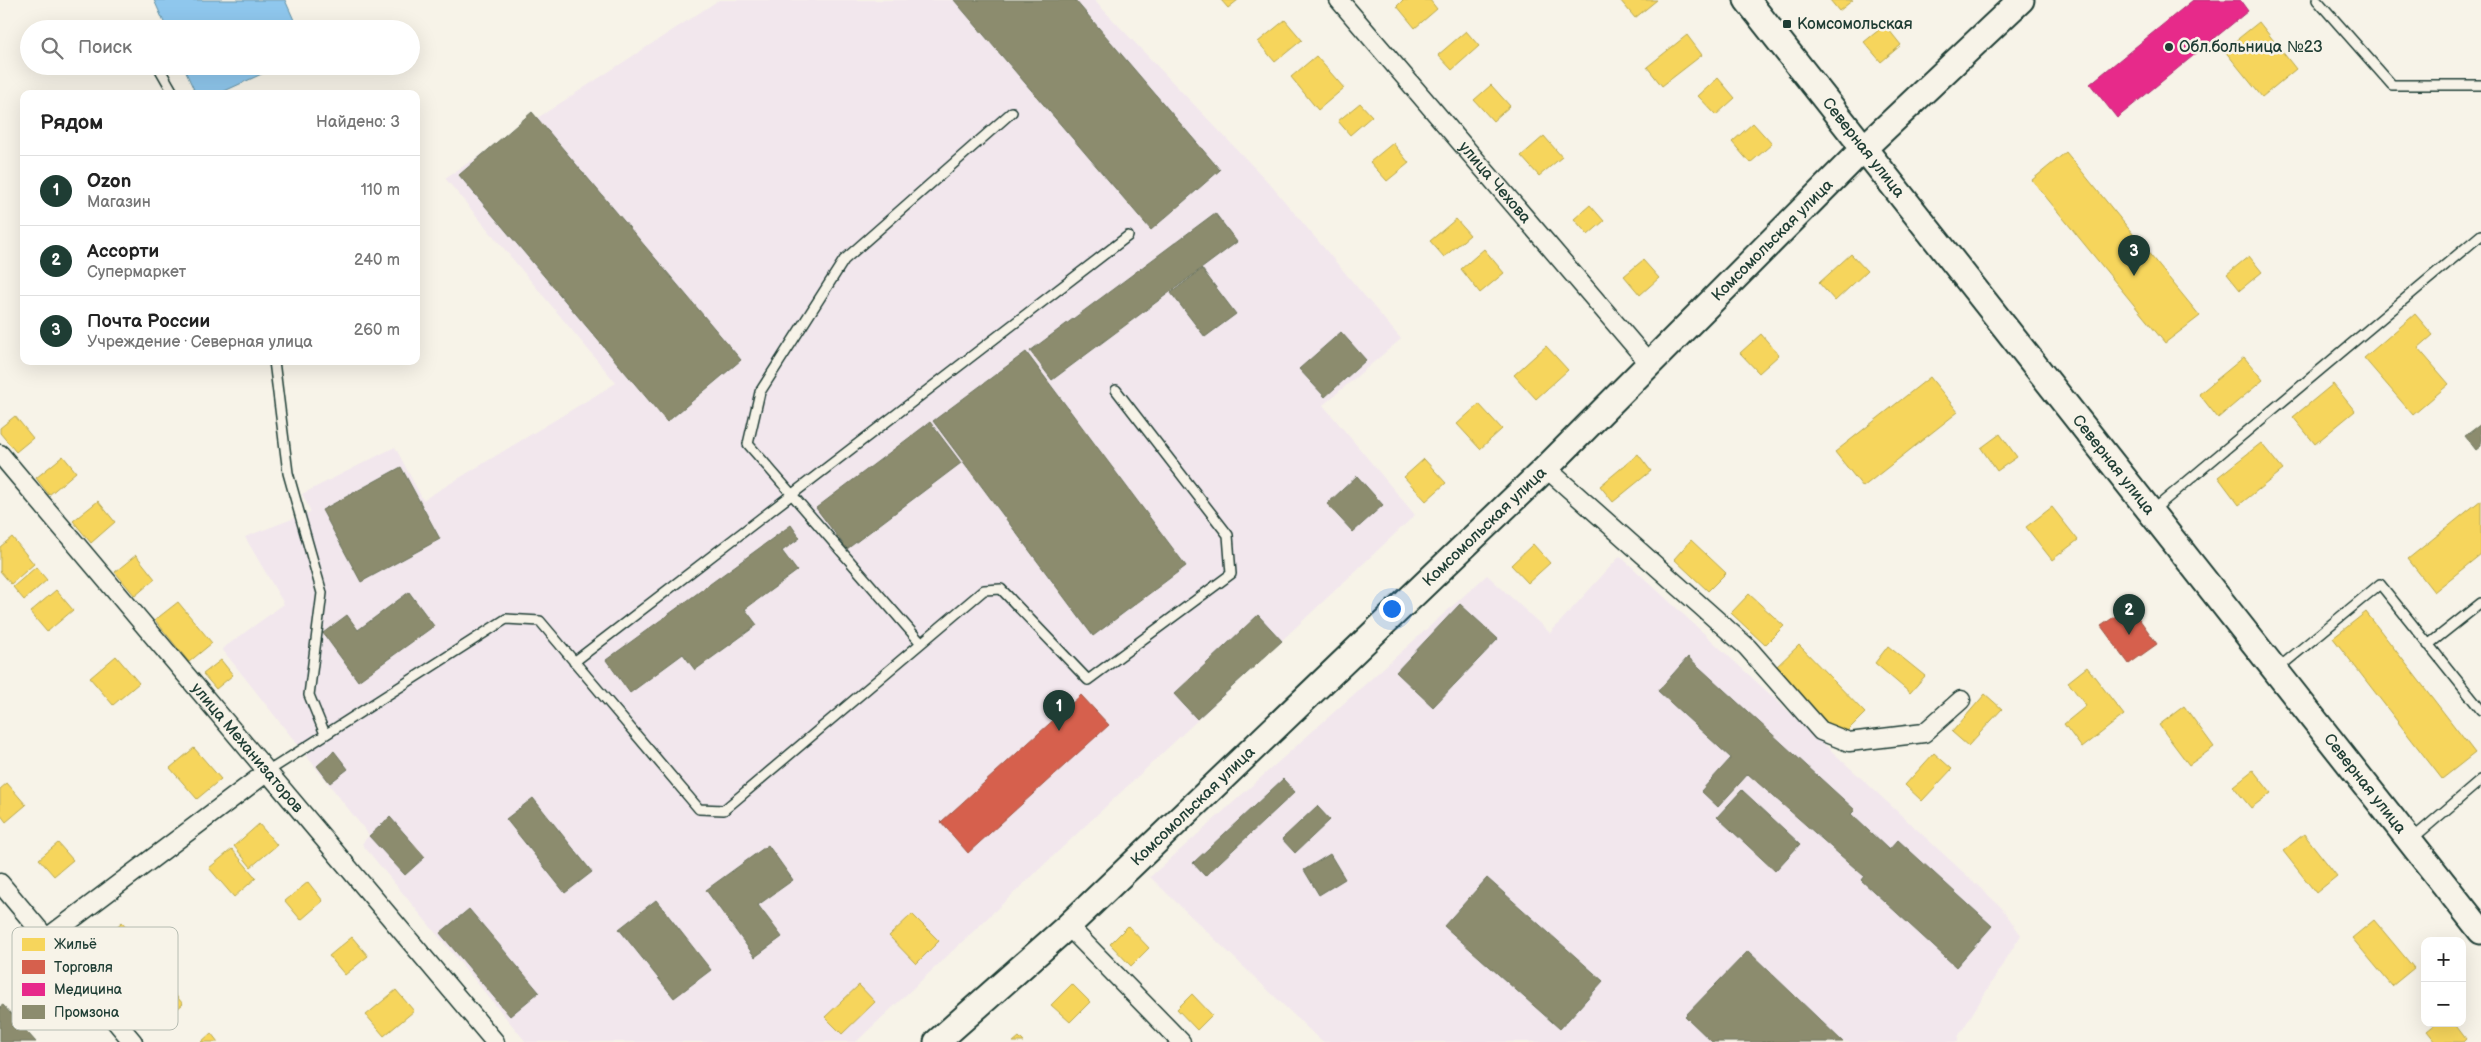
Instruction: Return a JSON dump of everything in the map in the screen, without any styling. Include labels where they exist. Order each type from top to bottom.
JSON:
[{"type":"street","name":"улица Чехова","points":[[1339,0],[1650,364]]},
{"type":"street","name":"Северная улица","points":[[1747,0],[2481,931]]},
{"type":"street","name":"Комсомольская улица","points":[[937,1042],[1068,926],[1546,468],[1863,149],[2021,0]]},
{"type":"street","name":"улица Механизаторов","points":[[0,454],[495,1042]]},
{"type":"street","points":[[1546,468],[1747,647],[1821,730],[1849,742],[1924,733],[1961,700]]},
{"type":"street","points":[[60,927],[266,772]]},
{"type":"street","points":[[0,883],[38,927]]},
{"type":"street","points":[[1068,926],[1181,1042]]},
{"type":"street","points":[[123,1030],[133,1042]]},
{"type":"lane","points":[[2317,0],[2392,85],[2481,85]]},
{"type":"lane","points":[[163,75],[172,90]]},
{"type":"lane","points":[[921,643],[748,444],[760,392],[844,260],[1012,112]]},
{"type":"lane","points":[[2150,512],[2481,235]]},
{"type":"lane","points":[[574,662],[1128,236]]},
{"type":"lane","points":[[274,365],[288,473],[322,593],[309,695],[326,734]]},
{"type":"lane","points":[[266,772],[506,619],[540,621],[699,809],[724,810],[984,590],[1001,589],[1088,680],[1231,574],[1228,535],[1116,390]]},
{"type":"lane","points":[[2275,670],[2380,584],[2481,710]]},
{"type":"lane","points":[[2428,645],[2481,603]]},
{"type":"lane","points":[[2410,841],[2481,780]]},
{"type":"shaded area","points":[[719,0],[1094,0],[1269,183],[1401,339],[1323,405],[1415,515],[856,1042],[526,1042],[362,844],[369,835],[222,649],[284,604],[245,537],[311,512],[302,494],[395,447],[423,500],[616,383],[445,178]]},
{"type":"shaded area","points":[[1620,556],[2001,907],[2021,935],[1958,1037],[1958,1042],[1322,1042],[1150,877],[1487,575],[1550,633]]},
{"type":"water","points":[[154,0],[285,0],[294,20],[163,20]]},
{"type":"water","points":[[187,75],[259,75],[227,90],[194,90]]},
{"type":"building: Жильё","points":[[1221,0],[1238,0],[1228,8]]},
{"type":"building: Жильё","points":[[1403,0],[1430,0],[1437,9],[1415,28],[1397,6]]},
{"type":"building: Жильё","points":[[1620,0],[1657,0],[1635,18]]},
{"type":"building: Жильё","points":[[1830,0],[1853,0],[1839,11]]},
{"type":"building: Жильё","points":[[1285,20],[1302,40],[1275,62],[1258,42]]},
{"type":"building: Жильё","points":[[2259,22],[2296,69],[2262,97],[2224,50]]},
{"type":"building: Жильё","points":[[1885,25],[1901,45],[1881,62],[1864,42]]},
{"type":"building: Жильё","points":[[1466,31],[1479,46],[1452,70],[1438,55]]},
{"type":"building: Жильё","points":[[1687,35],[1702,55],[1662,86],[1647,67]]},
{"type":"building: Жильё","points":[[1316,56],[1344,88],[1318,110],[1291,77]]},
{"type":"building: Жильё","points":[[1718,78],[1735,98],[1716,115],[1698,96]]},
{"type":"building: Жильё","points":[[1491,85],[1510,106],[1493,121],[1474,100]]},
{"type":"building: Жильё","points":[[1360,103],[1372,116],[1350,135],[1338,121]]},
{"type":"building: Жильё","points":[[1753,123],[1772,144],[1750,163],[1732,142]]},
{"type":"building: Жильё","points":[[1544,136],[1562,157],[1539,176],[1521,156]]},
{"type":"building: Жильё","points":[[1393,143],[1409,163],[1387,181],[1370,162]]},
{"type":"building: Жильё","points":[[2066,152],[2200,316],[2165,343],[2032,180]]},
{"type":"building: Жильё","points":[[1590,205],[1604,221],[1588,235],[1574,219]]},
{"type":"building: Жильё","points":[[1456,219],[1470,235],[1444,257],[1430,241]]},
{"type":"building: Жильё","points":[[1484,249],[1504,273],[1480,293],[1461,269]]},
{"type":"building: Жильё","points":[[1851,254],[1867,271],[1835,301],[1819,283]]},
{"type":"building: Жильё","points":[[2249,256],[2262,272],[2240,290],[2227,274]]},
{"type":"building: Жильё","points":[[1643,260],[1659,278],[1640,295],[1624,276]]},
{"type":"building: Жильё","points":[[2415,314],[2433,335],[2418,348],[2449,384],[2413,415],[2364,358]]},
{"type":"building: Жильё","points":[[1761,334],[1779,355],[1759,373],[1740,353]]},
{"type":"building: Жильё","points":[[1546,346],[1568,370],[1536,399],[1514,375]]},
{"type":"building: Жильё","points":[[2244,357],[2263,380],[2218,418],[2199,394]]},
{"type":"building: Жильё","points":[[1930,377],[1958,412],[1863,487],[1835,452]]},
{"type":"building: Жильё","points":[[2333,384],[2355,411],[2315,444],[2293,417]]},
{"type":"building: Жильё","points":[[1479,404],[1502,429],[1480,449],[1457,424]]},
{"type":"building: Жильё","points":[[15,416],[33,438],[16,452],[0,433],[0,428]]},
{"type":"building: Жильё","points":[[2000,434],[2017,457],[1997,471],[1981,448]]},
{"type":"building: Жильё","points":[[2261,443],[2283,470],[2239,505],[2218,477]]},
{"type":"building: Жильё","points":[[1638,454],[1651,471],[1613,502],[1600,486]]},
{"type":"building: Жильё","points":[[63,456],[76,472],[49,495],[36,478]]},
{"type":"building: Жильё","points":[[1424,459],[1446,483],[1426,501],[1404,477]]},
{"type":"building: Жильё","points":[[2481,500],[2481,554],[2434,592],[2408,559]]},
{"type":"building: Жильё","points":[[98,501],[115,522],[91,543],[73,521]]},
{"type":"building: Жильё","points":[[2052,507],[2078,540],[2052,560],[2026,527]]},
{"type":"building: Жильё","points":[[12,537],[34,564],[11,584],[0,571],[0,547]]},
{"type":"building: Жильё","points":[[1691,540],[1726,573],[1708,591],[1674,559]]},
{"type":"building: Жильё","points":[[1533,544],[1550,563],[1528,583],[1511,565]]},
{"type":"building: Жильё","points":[[136,555],[155,579],[135,596],[115,572]]},
{"type":"building: Жильё","points":[[36,567],[47,580],[24,600],[13,587]]},
{"type":"building: Жильё","points":[[56,590],[73,610],[47,632],[30,612]]},
{"type":"building: Жильё","points":[[1749,594],[1784,626],[1765,645],[1731,613]]},
{"type":"building: Жильё","points":[[178,602],[212,643],[189,662],[155,620]]},
{"type":"building: Жильё","points":[[2366,612],[2475,753],[2442,779],[2333,638]]},
{"type":"building: Жильё","points":[[1799,645],[1865,713],[1841,737],[1774,669]]},
{"type":"building: Жильё","points":[[1888,646],[1925,676],[1910,693],[1875,663]]},
{"type":"building: Жильё","points":[[116,656],[139,683],[113,705],[90,678]]},
{"type":"building: Жильё","points":[[221,660],[233,675],[216,689],[203,674]]},
{"type":"building: Жильё","points":[[2087,667],[2124,715],[2082,748],[2064,724],[2086,706],[2068,682]]},
{"type":"building: Жильё","points":[[1985,694],[2002,709],[1968,746],[1952,732]]},
{"type":"building: Жильё","points":[[2184,706],[2214,747],[2189,765],[2159,725]]},
{"type":"building: Жильё","points":[[194,748],[221,779],[197,799],[170,768]]},
{"type":"building: Жильё","points":[[1934,753],[1952,769],[1922,801],[1905,785]]},
{"type":"building: Жильё","points":[[2253,770],[2271,793],[2251,808],[2233,786]]},
{"type":"building: Жильё","points":[[7,783],[26,805],[6,822],[0,814],[0,789]]},
{"type":"building: Жильё","points":[[259,824],[277,845],[251,867],[234,846]]},
{"type":"building: Жильё","points":[[2304,834],[2337,876],[2316,893],[2283,851]]},
{"type":"building: Жильё","points":[[58,843],[73,860],[54,876],[39,859]]},
{"type":"building: Жильё","points":[[232,849],[256,878],[234,897],[209,868]]},
{"type":"building: Жильё","points":[[308,882],[323,901],[301,920],[285,901]]},
{"type":"building: Жильё","points":[[912,914],[939,941],[916,964],[889,936]]},
{"type":"building: Жильё","points":[[2374,920],[2414,968],[2392,986],[2352,938]]},
{"type":"building: Жильё","points":[[122,922],[126,927],[116,927]]},
{"type":"building: Жильё","points":[[1128,926],[1149,948],[1131,966],[1110,944]]},
{"type":"building: Жильё","points":[[352,937],[368,956],[345,975],[329,956]]},
{"type":"building: Жильё","points":[[1072,984],[1090,1002],[1070,1022],[1051,1005]]},
{"type":"building: Жильё","points":[[859,985],[875,1002],[842,1034],[825,1017]]},
{"type":"building: Жильё","points":[[396,990],[414,1011],[384,1036],[366,1015]]},
{"type":"building: Жильё","points":[[1192,994],[1212,1015],[1197,1030],[1177,1009]]},
{"type":"building: Жильё","points":[[178,998],[183,1004],[178,1008]]},
{"type":"building: Жильё","points":[[2432,1027],[2457,1027],[2466,1039],[2463,1042],[2436,1042],[2427,1031]]},
{"type":"building: Жильё","points":[[211,1033],[218,1042],[201,1042]]},
{"type":"building: Жильё","points":[[1019,1037],[1024,1042],[1013,1042]]},
{"type":"building: Торговля","points":[[2130,606],[2157,644],[2129,664],[2101,626]]},
{"type":"building: Торговля","points":[[1081,695],[1109,725],[968,853],[941,822]]},
{"type":"building: Медицина","name":"Обл.больница №23","points":[[2193,0],[2240,0],[2248,11],[2117,118],[2090,84]]},
{"type":"building: Промзона","points":[[954,0],[1075,0],[1220,170],[1151,230]]},
{"type":"building: Промзона","points":[[532,112],[741,360],[667,422],[459,175]]},
{"type":"building: Промзона","points":[[1215,213],[1237,242],[1052,380],[1030,351]]},
{"type":"building: Промзона","points":[[1202,269],[1236,314],[1205,337],[1171,293]]},
{"type":"building: Промзона","points":[[1341,332],[1366,360],[1325,397],[1299,369]]},
{"type":"building: Промзона","points":[[1026,352],[1186,566],[1093,636],[933,421]]},
{"type":"building: Промзона","points":[[930,422],[961,463],[847,549],[816,508]]},
{"type":"building: Промзона","points":[[2481,424],[2481,446],[2476,450],[2465,436]]},
{"type":"building: Промзона","points":[[401,467],[440,539],[361,582],[322,510]]},
{"type":"building: Промзона","points":[[1357,476],[1383,505],[1353,532],[1327,504]]},
{"type":"building: Промзона","points":[[791,525],[800,538],[782,551],[797,571],[745,609],[757,625],[695,670],[683,654],[630,693],[606,660]]},
{"type":"building: Промзона","points":[[409,592],[434,626],[358,681],[323,633],[347,615],[358,630]]},
{"type":"building: Промзона","points":[[1460,604],[1498,639],[1433,707],[1396,672]]},
{"type":"building: Промзона","points":[[1258,615],[1282,641],[1197,719],[1174,694]]},
{"type":"building: Промзона","points":[[1688,657],[1855,810],[1851,814],[1889,850],[1898,840],[1992,926],[1956,967],[1861,880],[1864,876],[1748,774],[1718,807],[1701,791],[1731,758],[1658,691]]},
{"type":"building: Промзона","points":[[334,751],[348,769],[330,783],[317,766]]},
{"type":"building: Промзона","points":[[1283,779],[1295,792],[1205,876],[1193,863]]},
{"type":"building: Промзона","points":[[1742,790],[1800,844],[1775,871],[1717,817]]},
{"type":"building: Промзона","points":[[533,798],[592,872],[565,893],[506,819]]},
{"type":"building: Промзона","points":[[1317,806],[1330,820],[1295,853],[1282,839]]},
{"type":"building: Промзона","points":[[390,817],[425,857],[405,875],[369,836]]},
{"type":"building: Промзона","points":[[768,845],[793,880],[758,905],[782,937],[755,957],[706,890]]},
{"type":"building: Промзона","points":[[1330,854],[1345,879],[1319,895],[1304,870]]},
{"type":"building: Промзона","points":[[1487,878],[1603,981],[1560,1029],[1444,926]]},
{"type":"building: Промзона","points":[[656,900],[711,970],[674,998],[619,929]]},
{"type":"building: Промзона","points":[[469,909],[539,992],[510,1016],[440,933]]},
{"type":"building: Промзона","points":[[1748,951],[1843,1042],[1712,1042],[1685,1016]]},
{"type":"building: Промзона","points":[[3,1005],[12,1015],[12,1030],[25,1030],[36,1042],[0,1042],[0,1007]]},
{"type":"place","name":"Комсомольская","points":[[1787,24]]},
{"type":"place","name":"Обл.больница №23","points":[[2169,47]]},
{"type":"place","name":"Почта России","points":[[2134,276]]},
{"type":"place","name":"Ассорти","points":[[2129,635]]},
{"type":"place","name":"Ozon","points":[[1059,731]]}]
